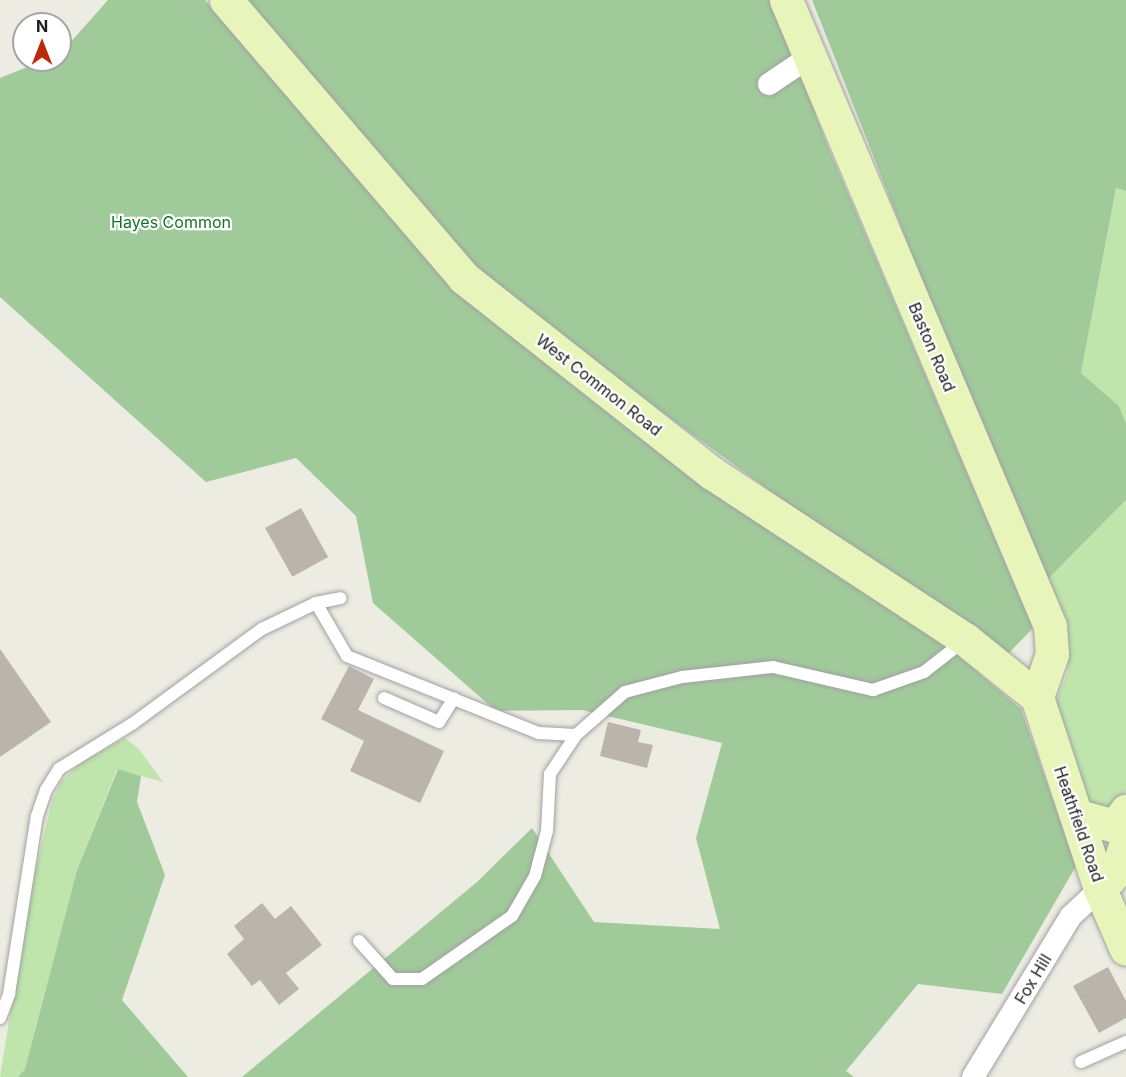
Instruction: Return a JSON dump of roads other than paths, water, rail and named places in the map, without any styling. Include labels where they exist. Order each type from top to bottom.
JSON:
[{"type":"street","name":"West Common Road","points":[[226,0],[464,278],[712,473],[966,640],[1037,698]]},
{"type":"street","name":"Baston Road","points":[[786,0],[1050,626],[1052,654],[1037,698]]},
{"type":"street","points":[[769,84],[809,57]]},
{"type":"street","name":"Heathfield Road","points":[[1037,698],[1078,816],[1100,889],[1126,949]]},
{"type":"street","points":[[1078,816],[1115,826],[1126,811]]},
{"type":"street","points":[[1100,889],[1117,870],[1126,842]]},
{"type":"street","name":"Fox Hill","points":[[973,1077],[1071,916],[1100,889]]},
{"type":"lane","points":[[0,1018],[9,994],[37,816],[55,775],[262,629],[316,603],[341,598]]},
{"type":"lane","points":[[316,603],[347,656],[538,733],[576,735]]},
{"type":"lane","points":[[359,941],[393,979],[423,979],[512,916],[526,897],[538,865],[547,831],[550,774],[576,735],[625,692],[682,677],[773,667],[873,690],[924,672],[966,640]]},
{"type":"lane","points":[[384,698],[439,722],[453,698]]},
{"type":"lane","points":[[1081,1062],[1126,1041]]},
{"type":"park label","name":"Hayes Common","points":[[171,222]]}]
